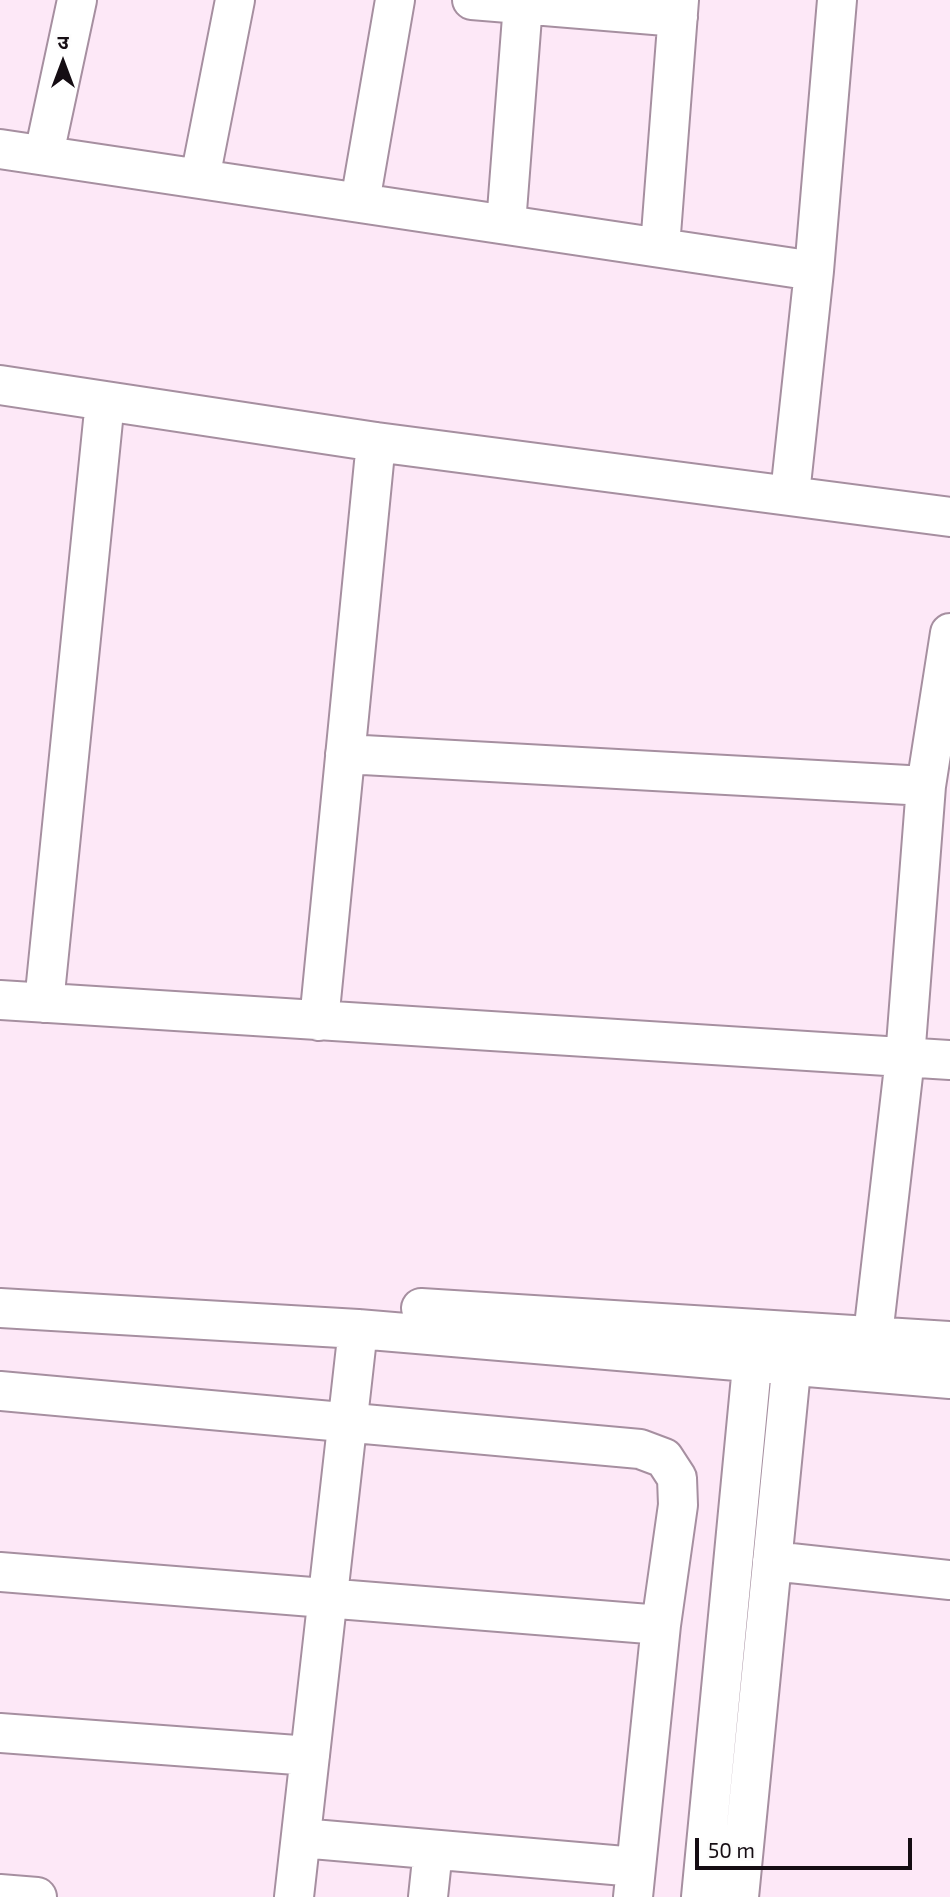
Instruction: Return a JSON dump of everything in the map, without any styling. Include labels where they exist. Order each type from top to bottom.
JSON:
[{"type":"street","points":[[44,154],[77,0]]},
{"type":"street","points":[[200,177],[235,0]]},
{"type":"street","points":[[360,202],[395,0]]},
{"type":"street","points":[[472,0],[678,8],[660,247]]},
{"type":"street","points":[[790,494],[814,271],[837,0]]},
{"type":"street","points":[[506,224],[523,4]]},
{"type":"street","points":[[0,149],[814,271]]},
{"type":"street","points":[[0,385],[376,442],[950,517]]},
{"type":"street","points":[[44,1003],[105,401]]},
{"type":"street","points":[[319,1020],[376,442]]},
{"type":"street","points":[[871,1354],[905,1058],[926,786],[950,633]]},
{"type":"street","points":[[345,754],[926,786]]},
{"type":"street","points":[[0,1000],[950,1060]]},
{"type":"street","points":[[0,1282],[871,1354],[950,1379]]},
{"type":"street","points":[[0,1308],[358,1329],[754,1345]]},
{"type":"street","points":[[294,1897],[358,1329]]},
{"type":"street","points":[[871,1354],[950,1341]]},
{"type":"street","points":[[701,1897],[754,1345]]},
{"type":"street","points":[[739,1897],[793,1348]]},
{"type":"street","points":[[0,1391],[640,1449],[664,1458],[677,1479],[678,1505],[661,1625],[635,1882],[433,1850],[301,1838]]},
{"type":"street","points":[[772,1561],[950,1580]]},
{"type":"street","points":[[0,1572],[661,1625]]},
{"type":"street","points":[[0,1733],[310,1756]]},
{"type":"street","points":[[428,1897],[433,1850]]},
{"type":"street","points":[[0,1894],[37,1897]]}]
